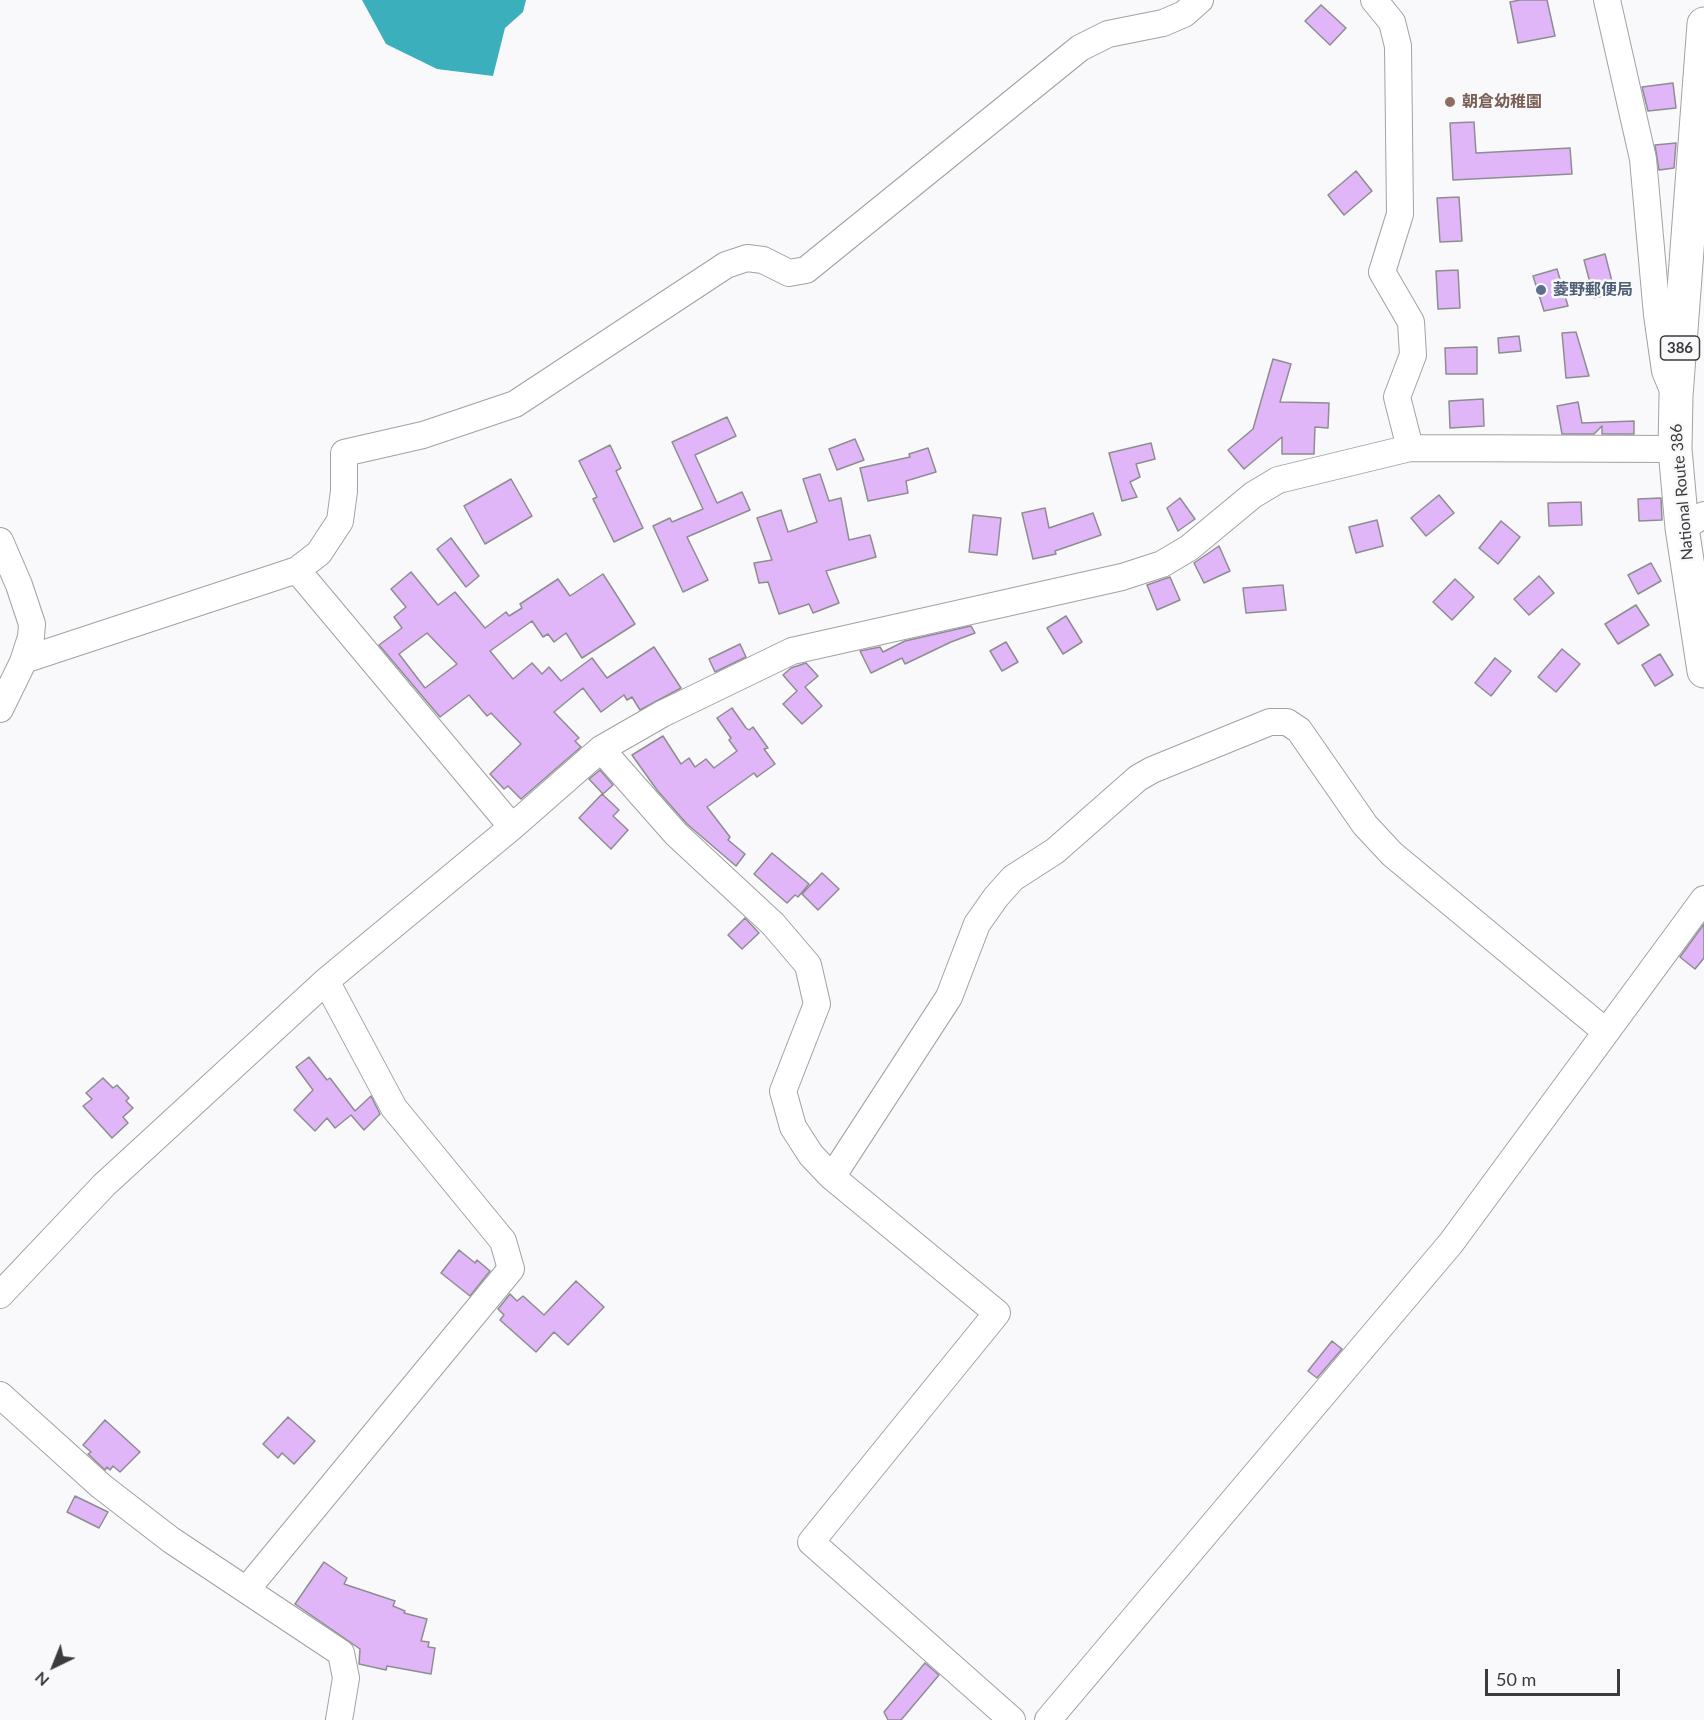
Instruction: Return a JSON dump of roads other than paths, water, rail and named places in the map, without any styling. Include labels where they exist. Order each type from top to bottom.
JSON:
[{"type":"highway","points":[[1703,0],[1704,5]]},
{"type":"highway","name":"National Route 386","points":[[1704,24],[1676,396],[1675,449],[1693,522],[1704,671]]},
{"type":"street","points":[[24,660],[297,570],[319,553],[340,520],[344,491],[344,453],[423,435],[515,404],[726,265],[747,258],[763,260],[789,273],[806,270],[1080,48],[1108,34],[1163,23],[1184,14],[1200,0]]},
{"type":"street","points":[[1374,0],[1392,22],[1398,46],[1400,214],[1382,272],[1411,322],[1413,355],[1397,397],[1410,448]]},
{"type":"street","points":[[1607,0],[1643,159],[1658,326],[1665,371],[1676,396]]},
{"type":"street","points":[[0,1295],[104,1185],[326,981],[512,827],[601,749],[662,714],[792,651],[1122,577],[1162,564],[1189,548],[1254,495],[1278,480],[1410,448],[1675,449]]},
{"type":"street","points":[[0,542],[19,585],[32,624],[31,637],[24,660],[0,709]]},
{"type":"street","points":[[297,570],[512,827]]},
{"type":"street","points":[[832,1177],[949,997],[977,924],[1013,878],[1055,851],[1138,778],[1152,770],[1270,722],[1287,722],[1299,730],[1365,825],[1392,854],[1605,1031]]},
{"type":"street","points":[[601,749],[676,834],[773,924],[808,965],[817,1004],[783,1091],[793,1127],[811,1155],[832,1177],[997,1313],[811,1542],[1012,1720]]},
{"type":"street","points":[[1048,1720],[1451,1243],[1704,899]]},
{"type":"street","points":[[247,1589],[511,1269],[502,1241],[393,1108],[326,981]]},
{"type":"street","points":[[0,1395],[101,1486],[171,1540],[341,1653],[346,1678],[339,1720]]},
{"type":"water","points":[[362,0],[526,0],[523,12],[505,28],[493,76],[437,69],[386,44]]},
{"type":"place","name":"朝倉幼稚園","points":[[1450,102]]},
{"type":"place","name":"菱野郵便局","points":[[1541,290]]}]
